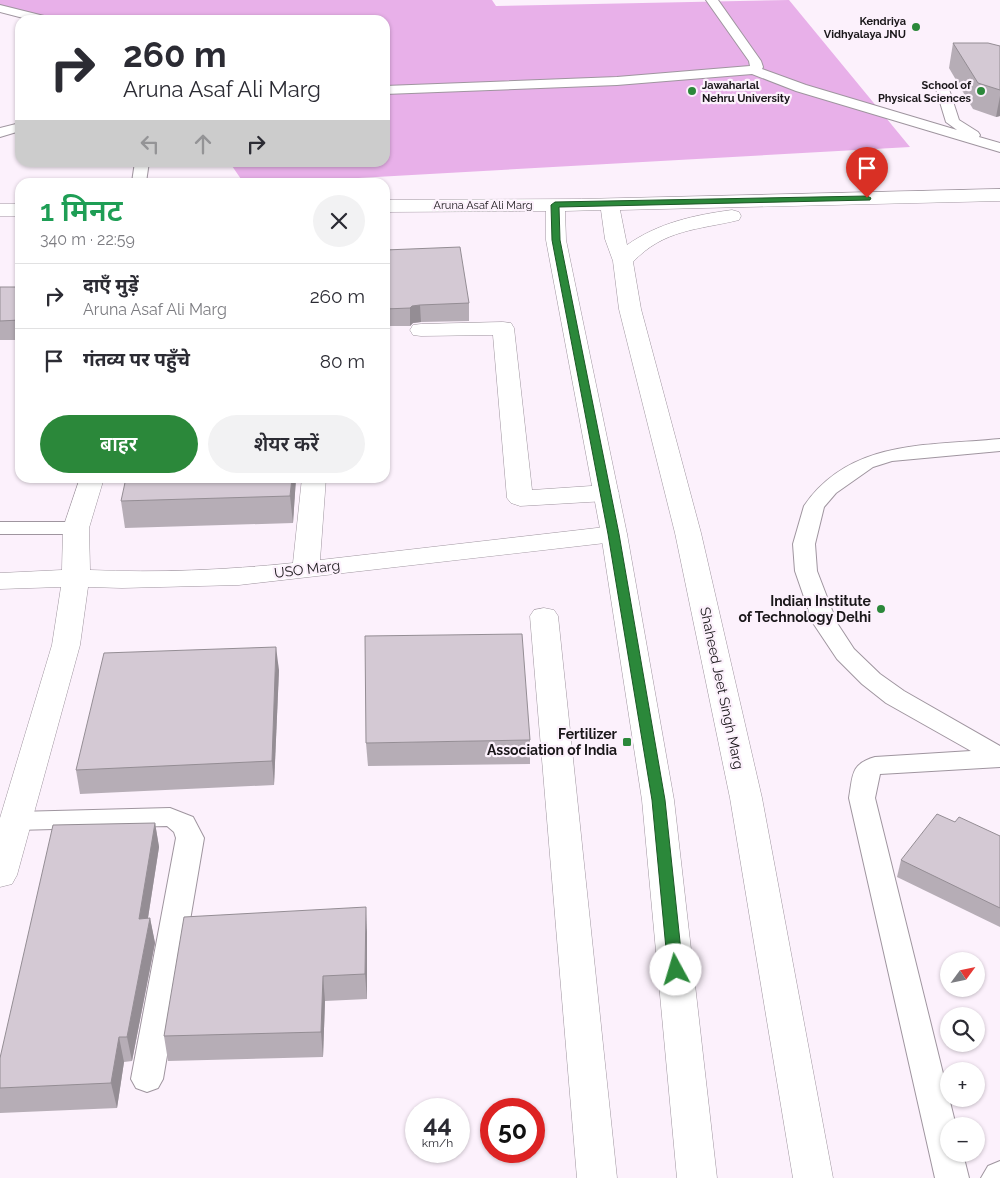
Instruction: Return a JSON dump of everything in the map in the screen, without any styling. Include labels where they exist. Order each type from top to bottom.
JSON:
[{"type":"main road","name":"Aruna Asaf Ali Marg","points":[[390,220],[556,211],[1000,195]]},
{"type":"main road","name":"Aruna Asaf Ali Marg","points":[[390,206],[556,211]]},
{"type":"main road","points":[[0,210],[15,210]]},
{"type":"main road","name":"Aruna Asaf Ali Marg","points":[[611,210],[732,216],[1000,210]]},
{"type":"main road","name":"Shaheed Jeet Singh Marg","points":[[611,210],[615,239],[623,261],[630,309],[688,533],[746,798],[813,1178]]},
{"type":"main road","points":[[556,211],[556,240],[614,534],[658,800],[697,1178]]},
{"type":"main road","points":[[623,261],[639,245],[664,232],[695,222],[732,216]]},
{"type":"main road","points":[[0,226],[15,225]]},
{"type":"main road","points":[[421,330],[503,328],[520,498],[606,492]]},
{"type":"main road","points":[[0,875],[66,645],[76,578],[76,528],[90,483]]},
{"type":"main road","points":[[306,569],[314,483]]},
{"type":"main road","name":"USO Marg","points":[[0,581],[76,578],[122,580],[239,577],[614,534]]},
{"type":"main road","points":[[544,616],[597,1178]]},
{"type":"lane","points":[[712,0],[755,61],[757,67],[753,70]]},
{"type":"lane","points":[[0,8],[26,15]]},
{"type":"lane","points":[[390,90],[617,81],[753,70],[801,88],[1000,148]]},
{"type":"lane","points":[[943,89],[954,122],[1000,148]]},
{"type":"lane","points":[[0,133],[15,128]]},
{"type":"lane","points":[[1000,445],[889,455],[866,463],[828,489],[814,506],[804,544],[806,571],[824,623],[845,654],[871,679],[894,697],[1000,758]]},
{"type":"lane","points":[[0,528],[76,528]]},
{"type":"lane","points":[[952,1178],[862,798],[862,790],[867,770],[875,766],[1000,758]]},
{"type":"lane","points":[[16,821],[162,816],[182,821],[188,829],[190,838],[147,1079]]},
{"type":"shaded area","name":"Jawaharlal Nehru University","points":[[0,0],[492,0],[496,6],[789,0],[910,147],[358,178],[240,178],[233,167],[390,167],[390,15],[33,15],[0,5]]},
{"type":"building","points":[[953,43],[988,43],[1000,46],[1000,90],[978,83]]},
{"type":"building","points":[[460,247],[469,303],[420,305],[410,308],[390,309],[390,250]]},
{"type":"building","points":[[0,287],[15,287],[15,320],[0,321]]},
{"type":"building","points":[[125,483],[291,483],[290,496],[121,501]]},
{"type":"building","points":[[522,634],[530,740],[366,743],[365,636]]},
{"type":"building","points":[[276,647],[272,761],[76,770],[104,653]]},
{"type":"building","points":[[937,814],[955,822],[959,817],[1000,836],[1000,908],[901,860]]},
{"type":"building","points":[[155,823],[139,919],[150,918],[127,1037],[119,1037],[111,1083],[0,1088],[0,1058],[53,825]]},
{"type":"building","points":[[366,907],[365,974],[323,976],[321,1032],[164,1036],[184,917]]},
{"type":"place","name":"Kendriya Vidhyalaya JNU","points":[[916,27]]},
{"type":"place","name":"Jawaharlal Nehru University","points":[[692,91]]},
{"type":"place","name":"School of Physical Sciences","points":[[981,91]]},
{"type":"place","name":"Indian Institute of Technology Delhi","points":[[881,609]]},
{"type":"place","name":"Fertilizer Association of India","points":[[627,742]]},
{"type":"route","points":[[676,970],[658,800],[614,534],[556,240],[555,205],[867,198]]}]
